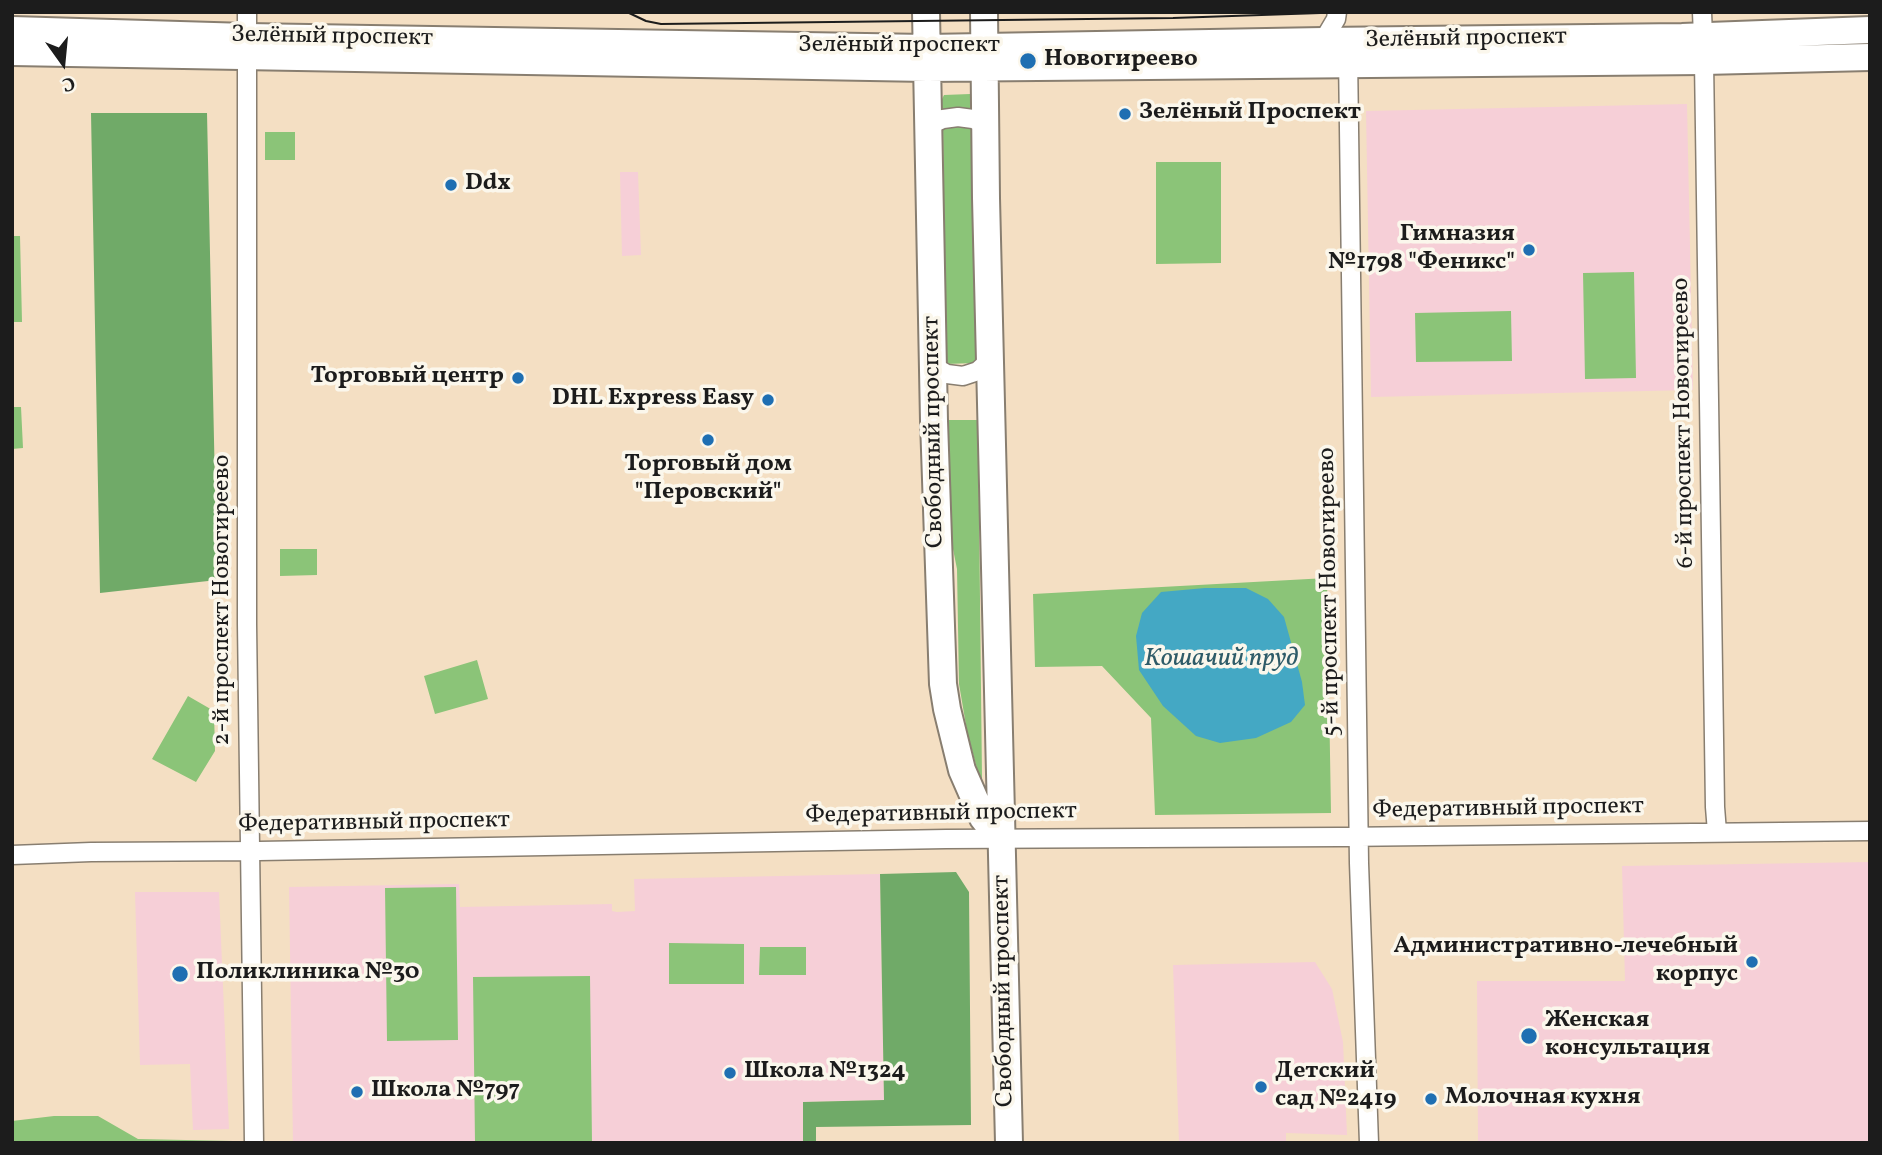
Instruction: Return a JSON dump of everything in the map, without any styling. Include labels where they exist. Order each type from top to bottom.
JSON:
[{"type":"main road","name":"Свободный проспект","points":[[926,12],[941,657],[945,697],[956,747],[972,795],[984,818],[1001,838]]},
{"type":"main road","name":"Свободный проспект","points":[[984,12],[1009,1143]]},
{"type":"main road","name":"Зелёный проспект","points":[[12,30],[247,35],[927,58],[1340,49],[1870,30]]},
{"type":"main road","name":"Зелёный проспект","points":[[12,52],[247,35]]},
{"type":"main road","name":"Зелёный проспект","points":[[1703,37],[1870,57]]},
{"type":"street","name":"5-й проспект Новогиреево","points":[[1337,12],[1369,1143]]},
{"type":"street","name":"2-й проспект Новогиреево","points":[[247,35],[249,850],[254,1143]]},
{"type":"street","name":"6-й проспект Новогиреево","points":[[1703,37],[1717,832]]},
{"type":"street","points":[[929,125],[958,117],[986,124]]},
{"type":"street","points":[[933,366],[947,374],[963,376],[978,371],[990,360]]},
{"type":"street","name":"Федеративный проспект","points":[[12,855],[1001,838],[1870,831]]},
{"type":"shaded area","name":"Гимназия №1798 \"Феникс\"","points":[[1687,104],[1693,390],[1371,397],[1366,111]]},
{"type":"shaded area","points":[[620,172],[638,172],[641,255],[622,256]]},
{"type":"shaded area","points":[[1870,862],[1870,1143],[1478,1143],[1477,981],[1625,981],[1622,866]]},
{"type":"shaded area","points":[[880,874],[884,1100],[803,1102],[803,1143],[293,1143],[289,887],[459,884],[460,907],[612,904],[612,911],[617,912],[635,911],[634,879]]},
{"type":"shaded area","name":"Поликлиника №30","points":[[135,892],[219,892],[229,1129],[193,1130],[190,1064],[140,1065]]},
{"type":"shaded area","name":"Детский сад №2419","points":[[1315,962],[1332,989],[1343,1042],[1347,1135],[1286,1133],[1286,1143],[1179,1143],[1173,965]]},
{"type":"green space","points":[[970,94],[972,113],[942,115],[941,101],[944,95]]},
{"type":"green space","points":[[91,113],[207,113],[217,580],[100,593]]},
{"type":"green space","points":[[958,123],[972,126],[976,363],[945,364],[943,126]]},
{"type":"green space","points":[[265,132],[295,132],[295,160],[265,160]]},
{"type":"green space","points":[[1156,162],[1221,162],[1221,263],[1156,264]]},
{"type":"green space","points":[[12,236],[20,236],[22,322],[12,322]]},
{"type":"green space","points":[[1634,272],[1636,378],[1585,379],[1583,273]]},
{"type":"green space","points":[[1511,311],[1512,361],[1416,362],[1415,313]]},
{"type":"green space","points":[[12,407],[21,407],[23,448],[12,449]]},
{"type":"green space","points":[[946,420],[978,420],[980,780],[967,731],[959,684],[957,569],[947,519]]},
{"type":"green space","points":[[280,549],[317,549],[317,575],[280,576]]},
{"type":"green space","points":[[1327,578],[1331,813],[1155,815],[1151,718],[1102,666],[1035,667],[1033,594]]},
{"type":"green space","points":[[477,660],[488,699],[435,714],[424,676]]},
{"type":"green space","points":[[188,696],[214,711],[215,751],[196,782],[152,759]]},
{"type":"green space","points":[[956,872],[969,892],[971,1125],[816,1127],[816,1143],[803,1143],[803,1102],[884,1100],[880,874]]},
{"type":"green space","points":[[456,887],[458,1040],[387,1041],[385,888]]},
{"type":"green space","points":[[669,943],[744,944],[744,984],[669,984]]},
{"type":"green space","points":[[760,947],[806,947],[806,975],[759,975]]},
{"type":"green space","points":[[590,976],[592,1143],[475,1143],[473,977]]},
{"type":"green space","points":[[54,1116],[98,1116],[138,1139],[233,1143],[12,1143],[12,1121]]},
{"type":"water","name":"Кошачий пруд","points":[[1246,588],[1268,599],[1284,617],[1302,682],[1305,705],[1291,722],[1256,738],[1220,743],[1196,736],[1163,706],[1139,670],[1136,636],[1142,613],[1161,592]]},
{"type":"tram line","points":[[627,12],[646,21],[661,24],[1173,18],[1350,12]]},
{"type":"place","name":"Новогиреево","points":[[1028,61]]},
{"type":"place","name":"Зелёный Проспект","points":[[1125,114]]},
{"type":"place","name":"Ddx","points":[[451,185]]},
{"type":"place","name":"Гимназия №1798 \"Феникс\"","points":[[1529,250]]},
{"type":"place","name":"Торговый центр","points":[[518,378]]},
{"type":"place","name":"DHL Express Easy","points":[[768,400]]},
{"type":"place","name":"Торговый дом \"Перовский\"","points":[[708,440]]},
{"type":"place","name":"Административно-лечебный корпус","points":[[1752,962]]},
{"type":"place","name":"Поликлиника №30","points":[[180,974]]},
{"type":"place","name":"Женская консультация","points":[[1529,1036]]},
{"type":"place","name":"Школа №1324","points":[[730,1073]]},
{"type":"place","name":"Детский сад №2419","points":[[1261,1087]]},
{"type":"place","name":"Школа №797","points":[[357,1092]]},
{"type":"place","name":"Молочная кухня","points":[[1431,1099]]}]
